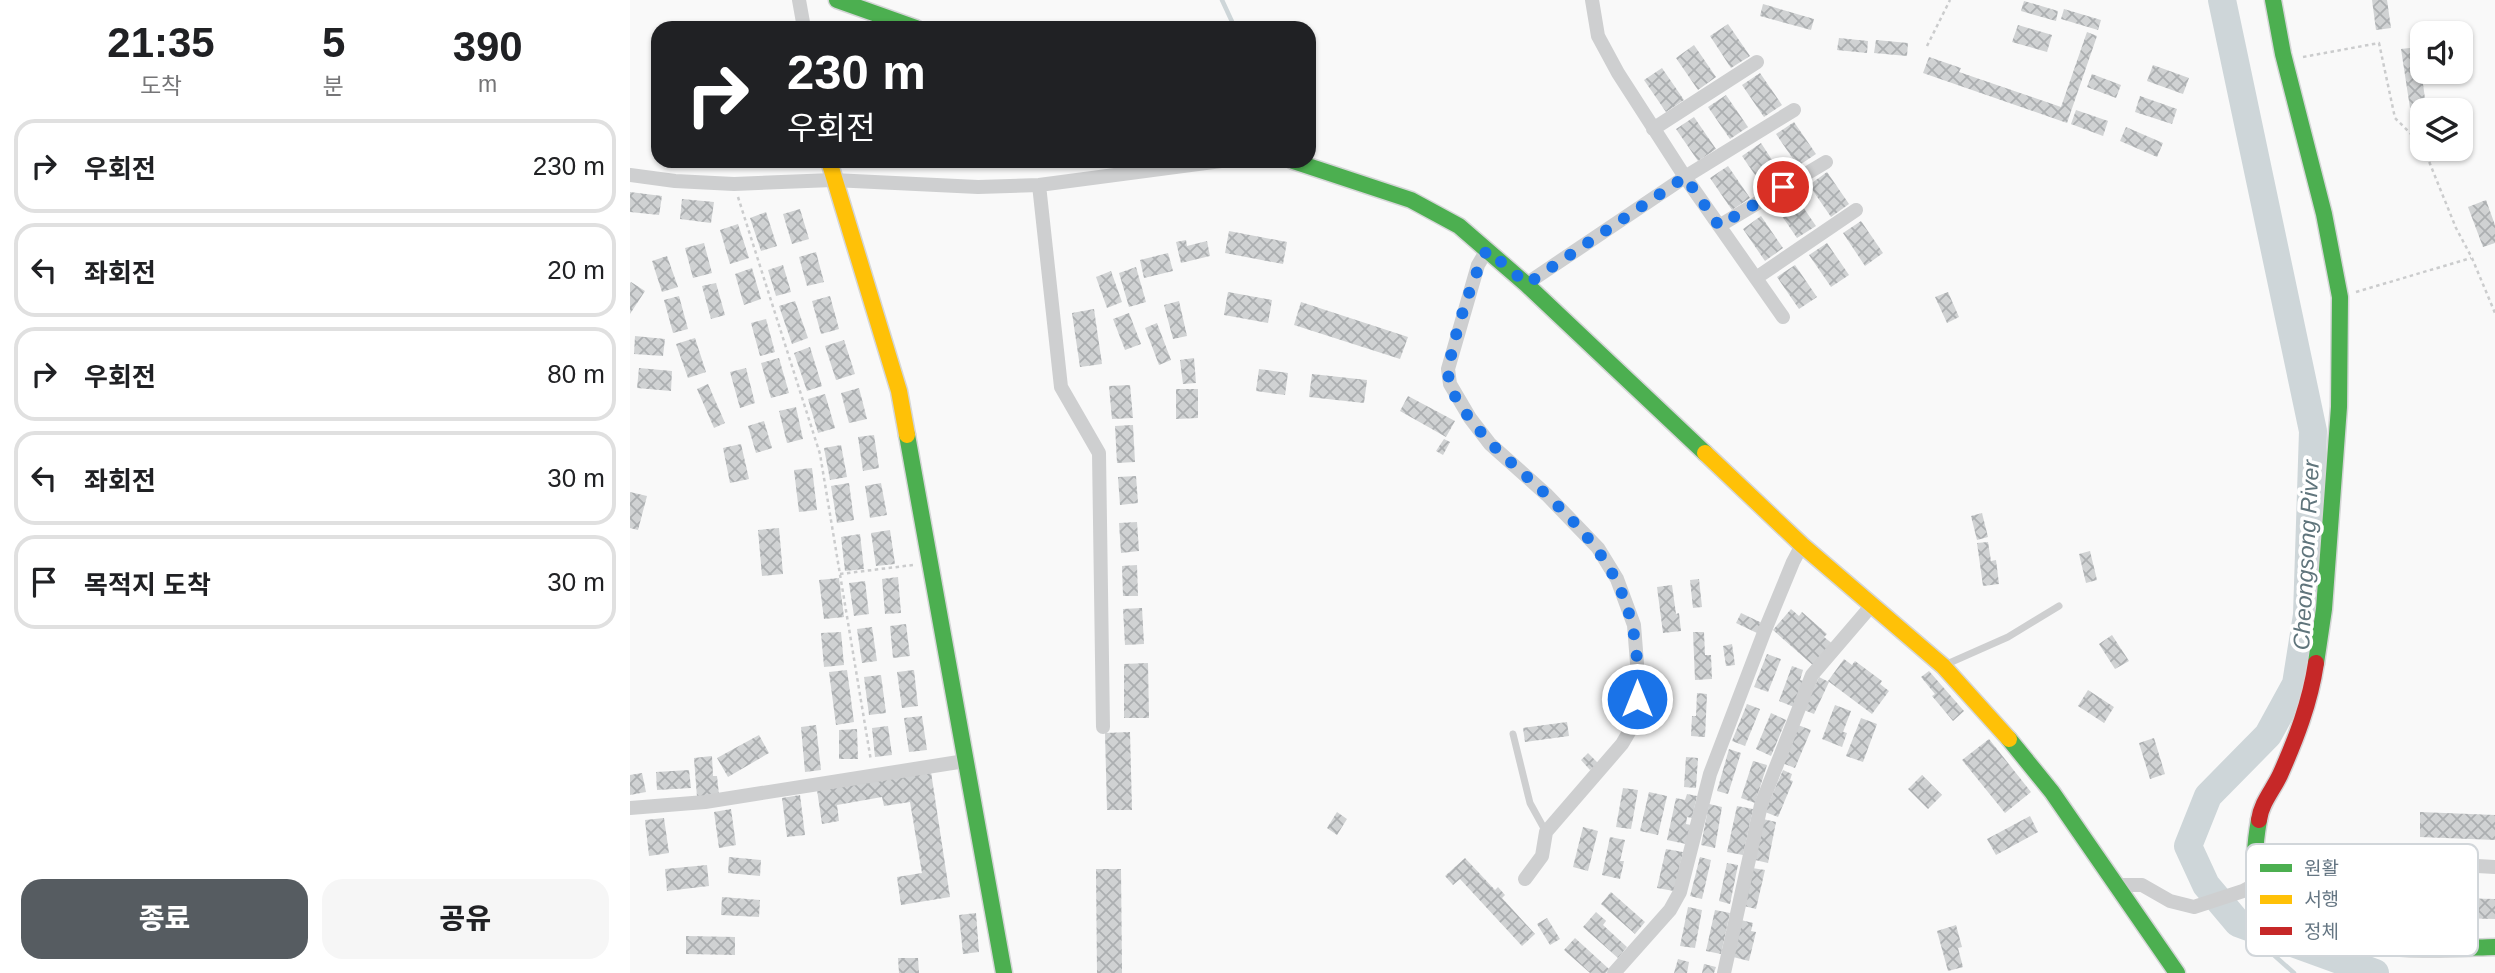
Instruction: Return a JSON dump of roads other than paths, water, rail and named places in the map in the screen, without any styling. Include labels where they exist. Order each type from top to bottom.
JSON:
[{"type":"street","points":[[799,0],[803,21]]},
{"type":"street","points":[[837,0],[896,21]]},
{"type":"street","points":[[1592,0],[1598,36],[1618,73],[1685,177],[1783,317]]},
{"type":"street","points":[[2255,844],[2260,810],[2296,739],[2312,689],[2324,609],[2339,407],[2340,297],[2319,190],[2285,61],[2273,0]]},
{"type":"street","points":[[1653,129],[1757,62]]},
{"type":"street","points":[[1527,284],[1685,177],[1794,110]]},
{"type":"street","points":[[1719,226],[1826,162]]},
{"type":"street","points":[[831,168],[899,391],[1004,973]]},
{"type":"street","points":[[630,175],[734,184],[833,180],[978,187],[1039,185],[1169,168]]},
{"type":"street","points":[[1314,168],[1411,200],[1459,226],[1527,284],[1802,545],[1943,666],[1998,725],[2052,792],[2178,973]]},
{"type":"street","points":[[1039,185],[1061,387],[1099,453],[1104,727]]},
{"type":"street","points":[[1755,278],[1856,210]]},
{"type":"street","points":[[1487,250],[1478,265],[1448,369],[1450,384],[1470,418],[1490,444],[1547,495],[1598,548],[1617,579],[1633,625],[1638,676],[1635,722],[1622,744],[1546,832],[1542,856],[1525,878]]},
{"type":"street","points":[[1614,973],[1670,910],[1680,892],[1710,774],[1770,619],[1802,545]]},
{"type":"street","points":[[1724,973],[1761,805],[1812,675],[1872,605]]},
{"type":"street","points":[[630,808],[705,802],[965,761]]},
{"type":"street","points":[[2115,885],[2142,885],[2170,901],[2194,907],[2246,889]]},
{"type":"lane","points":[[1943,666],[2008,637],[2059,606]]},
{"type":"lane","points":[[1513,734],[1530,803],[1546,832]]},
{"type":"waterway","points":[[1222,0],[1232,21]]},
{"type":"waterway","name":"Cheongsong River","points":[[2222,0],[2313,431],[2307,615],[2296,684],[2268,735],[2208,796],[2188,846],[2206,885],[2238,923],[2246,926]]},
{"type":"waterway","points":[[2238,923],[2246,930]]},
{"type":"waterway","points":[[2275,956],[2294,973]]},
{"type":"waterway","name":"Cheongsong River","points":[[2328,956],[2375,973]]}]
